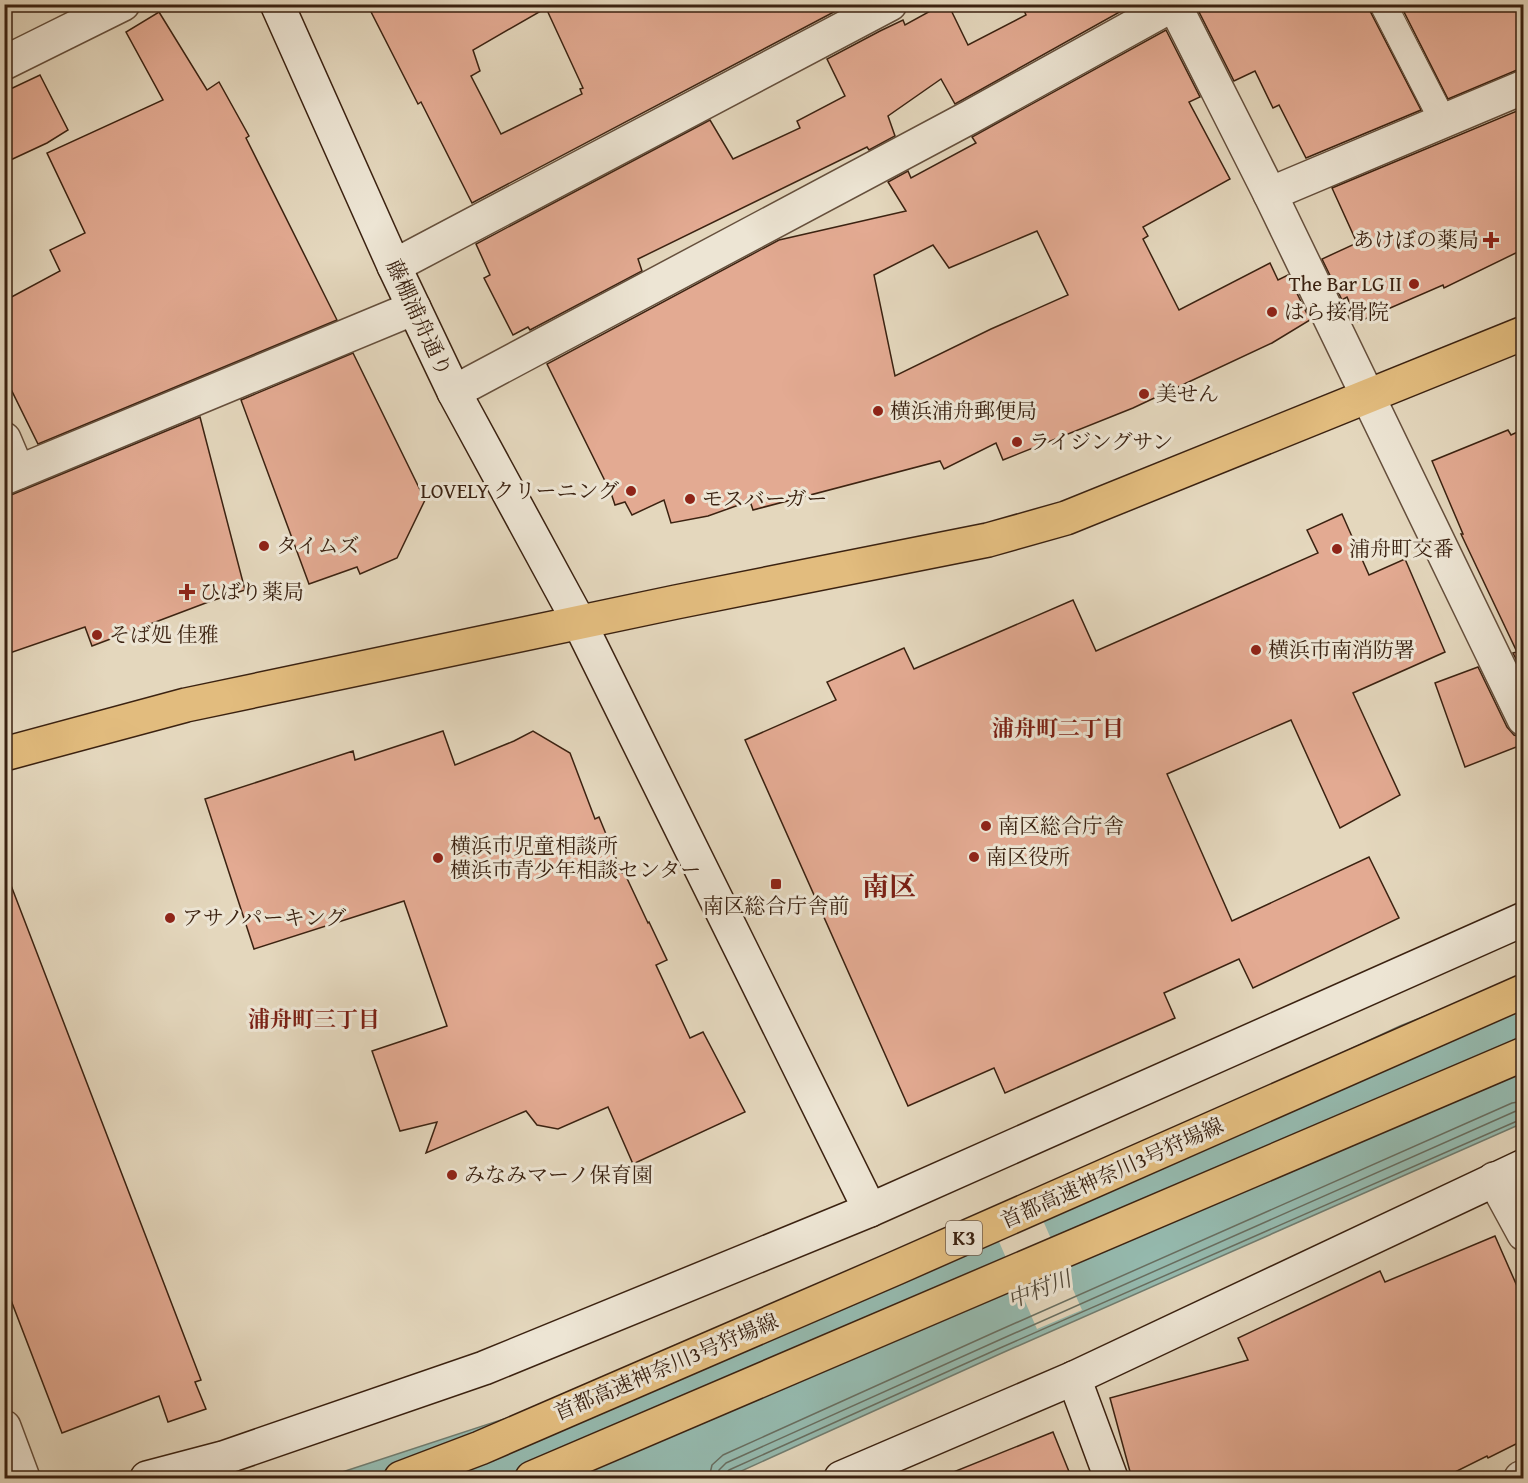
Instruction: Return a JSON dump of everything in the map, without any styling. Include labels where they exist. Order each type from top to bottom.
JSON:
[{"type":"main road","points":[[4,754],[186,705],[579,622],[988,540],[1066,518],[1524,333]]},
{"type":"main road","name":"首都高速神奈川3号狩場線","points":[[401,1479],[480,1448],[896,1268],[1524,991]]},
{"type":"main road","name":"K3","points":[[532,1479],[1524,1054]]},
{"type":"street","points":[[4,63],[123,4]]},
{"type":"street","name":"藤棚浦舟通り","points":[[277,4],[394,266],[454,392],[579,622],[870,1210]]},
{"type":"street","points":[[394,266],[890,4]]},
{"type":"street","points":[[454,392],[960,122],[1174,4],[1270,194],[1524,719]]},
{"type":"street","points":[[1270,194],[1524,87]]},
{"type":"street","points":[[4,439],[11,475],[414,308]]},
{"type":"street","points":[[147,1479],[223,1458],[484,1368],[870,1210],[1524,919]]},
{"type":"street","points":[[841,1479],[1074,1378],[1524,1166]]},
{"type":"street","points":[[1494,1179],[1524,1234]]},
{"type":"street","points":[[1074,1378],[1111,1479]]},
{"type":"street","points":[[4,1427],[22,1479]]},
{"type":"lane","points":[[1383,4],[1443,121]]},
{"type":"water","name":"中村川","points":[[1523,977],[1523,1123],[1002,1353],[726,1478],[324,1478],[586,1392],[910,1253],[1400,1026]]},
{"type":"pier","points":[[1031,1193],[1082,1310],[1037,1329],[987,1214]]},
{"type":"building","points":[[367,4],[849,4],[472,203],[421,102],[418,104]],"holes":[[[546,8],[583,88],[580,89],[582,94],[501,134],[471,76],[480,71],[473,50]]]},
{"type":"building","points":[[943,4],[948,4],[968,45],[1026,15],[1021,4],[1134,4],[955,104],[941,79],[888,116],[895,136],[869,150],[867,147],[638,259],[642,271],[530,330],[528,327],[513,335],[484,278],[490,275],[476,244],[710,120],[733,159],[800,128],[797,121],[845,96],[827,59],[903,20],[905,25]]},
{"type":"building","points":[[1195,4],[1368,4],[1421,110],[1306,158],[1279,105],[1273,108],[1255,71],[1234,81]]},
{"type":"building","points":[[1400,4],[1524,4],[1524,69],[1448,99]]},
{"type":"building","points":[[159,12],[207,90],[219,82],[249,136],[246,138],[337,320],[38,444],[4,375],[4,301],[60,271],[50,250],[85,233],[47,153],[163,100],[126,32]]},
{"type":"building","points":[[1166,30],[1200,97],[1189,102],[1230,179],[1143,227],[1148,236],[1143,239],[1179,310],[1270,263],[1278,280],[1288,275],[1310,320],[1272,343],[1133,408],[1003,460],[996,443],[944,469],[940,461],[753,510],[750,501],[708,516],[671,523],[664,500],[632,515],[625,502],[615,505],[547,364],[779,240],[906,211],[888,182],[908,171],[911,178],[976,143],[972,137]],"holes":[[[1037,231],[1068,295],[991,329],[895,376],[874,275],[933,245],[949,268]]]},
{"type":"building","points":[[40,75],[68,130],[47,143],[4,163],[4,92]]},
{"type":"building","points":[[1524,108],[1524,249],[1444,288],[1443,285],[1358,322],[1347,297],[1342,300],[1322,259],[1357,243],[1332,188]]},
{"type":"building","points":[[353,353],[425,500],[397,558],[360,574],[357,567],[309,584],[241,400]]},
{"type":"building","points":[[200,417],[245,590],[92,646],[85,627],[4,655],[4,496]]},
{"type":"building","points":[[1524,429],[1524,675],[1513,653],[1517,652],[1461,534],[1463,534],[1432,461],[1508,430],[1511,435]]},
{"type":"building","name":"南区総合庁舎","points":[[1342,514],[1369,575],[1405,559],[1445,652],[1353,693],[1400,795],[1340,828],[1291,720],[1167,774],[1232,921],[1369,857],[1399,918],[1253,988],[1239,959],[1164,993],[1175,1018],[1005,1093],[994,1068],[908,1106],[745,740],[836,700],[827,682],[904,648],[914,669],[1073,600],[1096,651],[1318,553],[1307,530]]},
{"type":"building","points":[[1478,667],[1507,727],[1514,735],[1524,738],[1524,744],[1465,767],[1435,683]]},
{"type":"building","points":[[443,731],[455,765],[533,731],[570,753],[595,819],[599,817],[622,873],[624,872],[667,960],[656,965],[690,1038],[703,1032],[745,1112],[633,1164],[608,1107],[558,1129],[537,1125],[526,1111],[426,1153],[437,1122],[400,1131],[372,1051],[447,1026],[404,901],[254,949],[205,799],[353,751],[355,760]]},
{"type":"building","points":[[7,875],[201,1380],[195,1382],[206,1409],[168,1422],[159,1396],[62,1433],[4,1282],[4,876]]},
{"type":"building","points":[[1495,1236],[1524,1302],[1524,1440],[1441,1479],[1132,1479],[1110,1398],[1248,1360],[1238,1338],[1380,1271],[1385,1282]]},
{"type":"building","points":[[1053,1432],[1072,1479],[941,1479],[941,1477]]},
{"type":"place","name":"あけぼの薬局","points":[[1491,240]]},
{"type":"place","name":"The Bar LG II","points":[[1414,284]]},
{"type":"place","name":"はら接骨院","points":[[1272,312]]},
{"type":"place","name":"美せん","points":[[1144,394]]},
{"type":"place","name":"横浜浦舟郵便局","points":[[878,411]]},
{"type":"place","name":"ライジングサン","points":[[1017,442]]},
{"type":"place","name":"LOVELY クリーニング","points":[[631,491]]},
{"type":"place","name":"モスバーガー","points":[[690,499]]},
{"type":"place","name":"タイムズ","points":[[264,546]]},
{"type":"place","name":"浦舟町交番","points":[[1337,549]]},
{"type":"place","name":"ひばり薬局","points":[[187,592]]},
{"type":"place","name":"そば処 佳雅","points":[[97,635]]},
{"type":"place","name":"横浜市南消防署","points":[[1256,650]]},
{"type":"place","name":"南区総合庁舎","points":[[986,826]]},
{"type":"place","name":"南区役所","points":[[974,857]]},
{"type":"place","name":"横浜市児童相談所 横浜市青少年相談センター","points":[[438,858]]},
{"type":"place","name":"南区総合庁舎前","points":[[776,884]]},
{"type":"place","name":"アサノパーキング","points":[[170,918]]},
{"type":"place","name":"みなみマーノ保育園","points":[[452,1175]]},
{"type":"district","name":"浦舟町二丁目","points":[[1058,728]]},
{"type":"district","name":"南区","points":[[889,887]]},
{"type":"district","name":"浦舟町三丁目","points":[[314,1019]]}]
